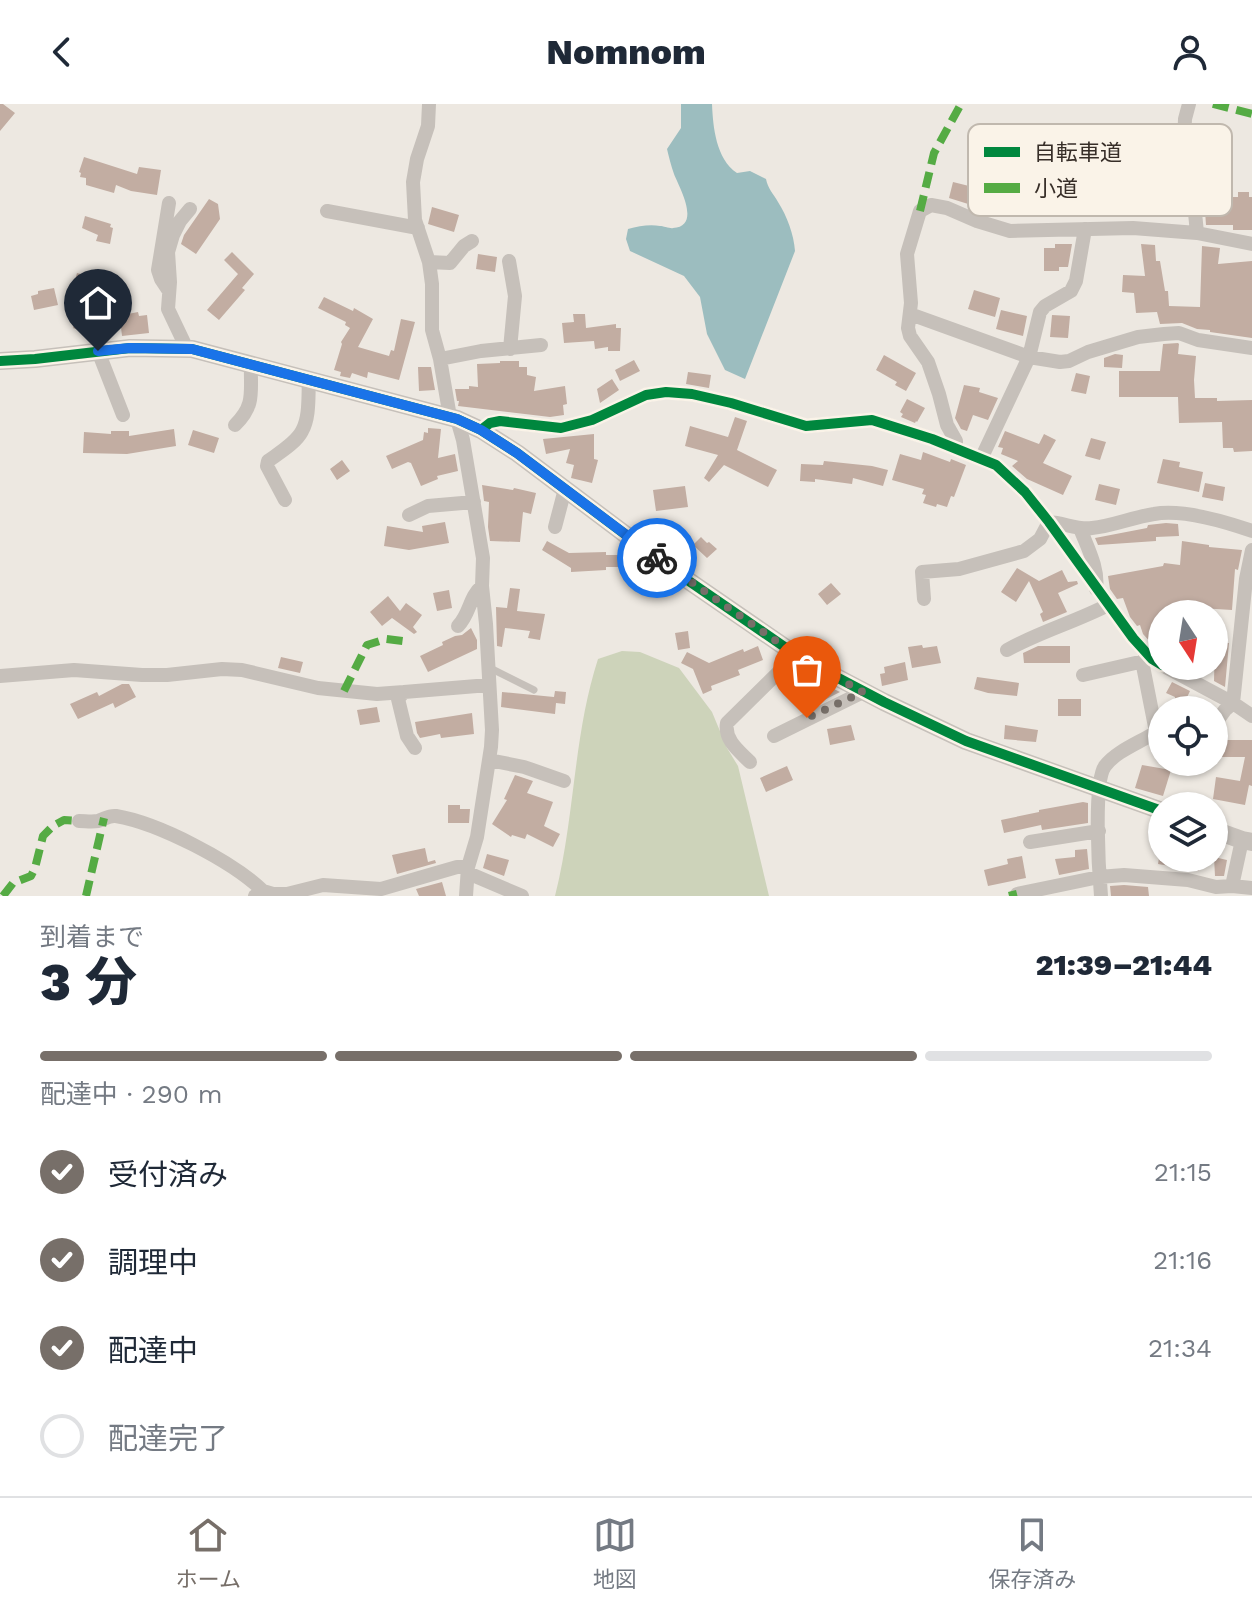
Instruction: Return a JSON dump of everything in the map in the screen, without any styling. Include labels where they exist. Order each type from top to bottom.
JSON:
[{"type":"street","points":[[429,104],[428,126],[413,182],[415,220],[429,262],[432,330],[453,418],[463,440],[483,558],[482,586],[492,730],[466,896]]},
{"type":"street","points":[[1185,124],[1189,104]]},
{"type":"street","points":[[169,203],[158,270],[169,291]]},
{"type":"street","points":[[956,448],[928,362],[908,328],[907,254],[920,211],[931,205],[947,208],[1010,231],[1133,228],[1197,233],[1252,244]]},
{"type":"street","points":[[187,349],[168,309],[168,252],[180,221],[190,209]]},
{"type":"street","points":[[327,211],[418,228]]},
{"type":"street","points":[[1195,216],[1197,233]]},
{"type":"street","points":[[981,459],[1029,357],[1040,312],[1071,291],[1076,281],[1085,229]]},
{"type":"street","points":[[429,262],[450,263],[472,241]]},
{"type":"street","points":[[509,261],[515,296],[510,349]]},
{"type":"street","points":[[910,314],[1029,357],[1060,362],[1138,337],[1164,334],[1179,333],[1198,340],[1252,348]]},
{"type":"street","points":[[440,359],[541,345]]},
{"type":"street","points":[[0,361],[130,348],[187,349],[453,418],[481,430],[517,453],[670,568],[796,655],[863,692],[966,741],[1148,806]]},
{"type":"street","points":[[98,351],[123,415]]},
{"type":"street","points":[[235,425],[247,414],[250,403],[251,364]]},
{"type":"street","points":[[285,500],[267,466],[268,461],[304,429],[309,380]]},
{"type":"street","points":[[481,430],[490,423],[500,421],[561,428],[577,425],[646,395],[666,392],[731,403],[806,426],[872,420],[956,448],[996,465],[1025,492],[1049,522],[1145,657],[1143,666],[1150,696]]},
{"type":"street","points":[[555,527],[565,489]]},
{"type":"street","points":[[409,515],[428,506],[474,502]]},
{"type":"street","points":[[1049,522],[1092,528],[1156,513],[1222,520],[1252,531]]},
{"type":"street","points":[[924,599],[922,572],[959,569],[1024,551],[1040,539],[1049,522]]},
{"type":"street","points":[[1080,528],[1098,579],[1096,589]]},
{"type":"street","points":[[1228,707],[1233,703],[1246,655],[1246,579],[1252,550]]},
{"type":"street","points":[[458,626],[465,619],[474,593],[482,586]]},
{"type":"street","points":[[1007,650],[1108,605]]},
{"type":"street","points":[[750,762],[726,733],[727,723],[796,655]]},
{"type":"street","points":[[1083,675],[1148,658]]},
{"type":"street","points":[[0,676],[74,670],[167,675],[222,669],[242,670],[318,688],[377,694],[489,685]]},
{"type":"street","points":[[1191,680],[1252,716]]},
{"type":"street","points":[[404,692],[398,699],[407,736],[415,748]]},
{"type":"street","points":[[774,736],[863,692]]},
{"type":"street","points":[[1099,890],[1099,787],[1102,769],[1148,738]]},
{"type":"street","points":[[489,760],[524,767],[564,781]]},
{"type":"street","points":[[79,821],[97,821],[112,815],[145,824],[197,846],[250,878],[259,894],[287,894],[323,885],[381,889],[457,867],[522,896]]},
{"type":"street","points":[[1030,842],[1099,831]]},
{"type":"street","points":[[1228,835],[1247,841],[1232,886]]},
{"type":"street","points":[[1017,894],[1099,890],[1124,875],[1188,880],[1216,887],[1252,888]]},
{"type":"lane","points":[[488,667],[534,690]]},
{"type":"green space","points":[[622,651],[640,652],[679,668],[712,712],[738,766],[769,896],[555,896],[590,688],[598,659]]},
{"type":"water","points":[[681,104],[712,104],[715,132],[724,160],[737,173],[750,171],[766,179],[790,226],[795,251],[745,379],[725,370],[707,334],[700,297],[684,276],[630,251],[626,239],[628,229],[652,225],[672,228],[682,226],[686,221],[684,196],[667,149],[681,128]]},
{"type":"building","points":[[0,104],[15,113],[0,131]]},
{"type":"building","points":[[84,157],[137,174],[139,167],[161,170],[157,195],[116,185],[114,193],[86,185],[86,178],[80,177],[79,172]]},
{"type":"building","points":[[953,182],[968,186],[968,204],[949,198]]},
{"type":"building","points":[[1238,192],[1249,192],[1249,197],[1252,197],[1252,230],[1233,230],[1233,225],[1206,225],[1205,216],[1232,216],[1232,197],[1238,197]]},
{"type":"building","points":[[209,199],[218,204],[220,219],[196,254],[181,244]]},
{"type":"building","points":[[432,207],[459,215],[454,232],[428,224]]},
{"type":"building","points":[[85,216],[111,224],[110,244],[96,241],[98,235],[82,228]]},
{"type":"building","points":[[1055,244],[1072,244],[1068,267],[1059,267],[1059,271],[1044,271],[1044,248],[1055,248]]},
{"type":"building","points":[[1141,244],[1155,245],[1156,261],[1160,261],[1169,306],[1200,307],[1202,246],[1220,248],[1218,264],[1252,261],[1252,338],[1210,332],[1182,323],[1160,324],[1157,312],[1136,313],[1134,293],[1122,292],[1123,275],[1145,276]]},
{"type":"building","points":[[232,252],[254,274],[242,288],[245,290],[219,320],[207,310],[238,274],[224,260]]},
{"type":"building","points":[[478,254],[497,257],[495,272],[476,269]]},
{"type":"building","points":[[95,269],[107,273],[86,333],[73,328],[76,311],[67,308],[77,273],[92,277]]},
{"type":"building","points":[[54,288],[58,305],[34,310],[31,296],[38,294],[38,291]]},
{"type":"building","points":[[974,290],[1000,298],[995,317],[968,309]]},
{"type":"building","points":[[324,297],[373,319],[358,347],[389,356],[391,350],[394,351],[401,319],[415,322],[399,380],[368,372],[367,378],[352,373],[350,378],[340,376],[341,372],[334,370],[341,342],[350,328],[345,325],[346,322],[318,308]]},
{"type":"building","points":[[1001,310],[1027,316],[1023,336],[996,329]]},
{"type":"building","points":[[138,312],[139,316],[147,315],[149,333],[122,336],[120,319]]},
{"type":"building","points":[[573,314],[585,314],[586,328],[616,324],[616,328],[621,328],[620,351],[608,351],[608,347],[595,349],[594,341],[564,343],[562,323],[574,322]]},
{"type":"building","points":[[1052,315],[1070,316],[1068,338],[1050,337]]},
{"type":"building","points":[[1178,343],[1178,354],[1196,356],[1195,398],[1252,400],[1252,451],[1234,452],[1233,448],[1223,448],[1222,422],[1179,423],[1178,397],[1119,397],[1119,371],[1160,371],[1163,344]]},
{"type":"building","points":[[884,355],[916,373],[906,391],[876,370]]},
{"type":"building","points":[[1123,355],[1122,368],[1104,367],[1104,358]]},
{"type":"building","points":[[634,360],[640,371],[620,381],[615,370]]},
{"type":"building","points":[[519,361],[519,367],[527,367],[527,375],[536,377],[534,391],[565,386],[567,404],[563,405],[564,415],[550,417],[458,406],[455,389],[478,387],[477,364]]},
{"type":"building","points":[[418,367],[431,367],[435,390],[419,391]]},
{"type":"building","points":[[688,372],[711,375],[709,388],[686,384]]},
{"type":"building","points":[[1076,373],[1090,376],[1086,394],[1071,391]]},
{"type":"building","points":[[612,379],[619,390],[600,403],[597,389]]},
{"type":"building","points":[[964,385],[980,388],[979,392],[998,398],[988,420],[973,415],[967,431],[961,429],[955,418]]},
{"type":"building","points":[[907,399],[925,408],[915,423],[901,417],[903,414],[900,412]]},
{"type":"building","points":[[735,417],[747,421],[737,450],[777,470],[768,487],[724,465],[709,482],[704,478],[718,455],[685,446],[690,426],[728,437]]},
{"type":"building","points":[[428,428],[441,429],[438,458],[455,454],[458,471],[437,476],[438,479],[421,486],[411,463],[392,469],[386,456],[423,440]]},
{"type":"building","points":[[174,429],[176,446],[127,454],[83,453],[84,432],[111,434],[111,431],[129,431],[129,436]]},
{"type":"building","points":[[193,430],[219,438],[214,453],[188,445]]},
{"type":"building","points":[[1005,431],[1039,444],[1044,434],[1056,440],[1043,463],[1072,476],[1063,495],[1027,479],[1012,466],[1018,461],[1001,454],[1003,448],[998,447]]},
{"type":"building","points":[[594,434],[594,459],[598,460],[592,483],[571,478],[574,465],[566,463],[570,449],[546,454],[543,439]]},
{"type":"building","points":[[1091,438],[1106,442],[1100,460],[1085,456]]},
{"type":"building","points":[[923,452],[966,465],[947,507],[923,503],[926,495],[922,494],[924,489],[892,480],[900,454],[921,460]]},
{"type":"building","points":[[1163,459],[1180,462],[1179,467],[1203,472],[1199,492],[1157,483]]},
{"type":"building","points":[[342,460],[350,471],[337,480],[330,469]]},
{"type":"building","points":[[824,461],[888,470],[883,486],[853,478],[852,484],[815,479],[815,482],[800,481],[801,464],[823,465]]},
{"type":"building","points":[[1205,483],[1225,487],[1223,501],[1202,497]]},
{"type":"building","points":[[1099,484],[1120,489],[1116,505],[1095,500]]},
{"type":"building","points":[[482,485],[536,493],[531,514],[523,512],[520,542],[490,541],[489,502],[484,501]]},
{"type":"building","points":[[685,486],[688,507],[656,511],[653,490]]},
{"type":"building","points":[[445,522],[449,543],[409,550],[384,546],[387,526],[423,532],[422,526]]},
{"type":"building","points":[[1178,524],[1179,536],[1156,537],[1156,541],[1098,545],[1095,538],[1147,528],[1148,525]]},
{"type":"building","points":[[674,527],[690,536],[680,551],[666,542]]},
{"type":"building","points":[[701,537],[717,549],[707,558],[693,545]]},
{"type":"building","points":[[547,541],[569,553],[625,555],[625,567],[571,572],[571,568],[542,550]]},
{"type":"building","points":[[1182,541],[1242,550],[1238,570],[1235,569],[1232,610],[1228,610],[1228,600],[1148,600],[1148,640],[1140,625],[1137,626],[1130,617],[1123,598],[1117,599],[1110,589],[1108,576],[1163,566],[1164,563],[1180,565]]},
{"type":"building","points":[[1017,568],[1039,581],[1062,570],[1068,582],[1077,581],[1078,584],[1058,593],[1067,612],[1043,622],[1040,614],[1043,612],[1029,581],[1016,602],[1001,592]]},
{"type":"building","points":[[831,583],[841,594],[827,605],[818,594]]},
{"type":"building","points":[[510,588],[520,589],[517,611],[545,614],[540,640],[528,638],[530,631],[505,628],[502,647],[497,646],[496,607],[507,608]]},
{"type":"building","points":[[449,590],[452,608],[437,611],[433,593]]},
{"type":"building","points":[[388,596],[400,611],[406,603],[422,615],[413,627],[417,632],[414,634],[392,618],[382,626],[370,612]]},
{"type":"building","points":[[471,628],[477,640],[477,649],[428,672],[420,656]]},
{"type":"building","points":[[688,631],[690,648],[678,650],[675,633]]},
{"type":"building","points":[[922,645],[923,648],[937,646],[941,663],[912,668],[908,647]]},
{"type":"building","points":[[758,646],[763,660],[738,670],[740,675],[711,686],[712,690],[703,694],[693,669],[681,663],[687,652],[709,663]]},
{"type":"building","points":[[1038,646],[1070,646],[1070,663],[1024,663],[1023,653]]},
{"type":"building","points":[[281,657],[303,662],[300,673],[278,668]]},
{"type":"building","points":[[905,662],[908,680],[882,686],[880,674],[885,673],[884,667]]},
{"type":"building","points":[[977,677],[1019,683],[1017,696],[974,689]]},
{"type":"building","points":[[1226,680],[1225,687],[1214,681]]},
{"type":"building","points":[[1172,682],[1190,691],[1188,696],[1166,693]]},
{"type":"building","points":[[122,684],[129,684],[136,697],[115,708],[113,703],[78,719],[70,704],[97,692],[99,696]]},
{"type":"building","points":[[832,688],[840,692],[801,712],[796,701]]},
{"type":"building","points":[[555,691],[566,692],[565,704],[556,703],[555,714],[501,707],[502,692],[554,697]]},
{"type":"building","points":[[1058,699],[1081,699],[1081,716],[1058,716]]},
{"type":"building","points":[[377,707],[380,722],[360,725],[357,710]]},
{"type":"building","points":[[472,713],[474,734],[441,738],[440,734],[420,738],[417,733],[415,722]]},
{"type":"building","points":[[851,725],[855,740],[830,745],[827,729]]},
{"type":"building","points":[[1005,725],[1038,730],[1036,742],[1004,739]]},
{"type":"building","points":[[1228,740],[1252,740],[1252,786],[1249,785],[1245,805],[1228,802],[1228,792],[1214,792],[1216,777],[1240,781],[1245,757],[1228,757]]},
{"type":"building","points":[[1142,765],[1148,766],[1148,776],[1169,776],[1164,792],[1135,788]]},
{"type":"building","points":[[787,766],[793,780],[766,792],[760,778]]},
{"type":"building","points":[[515,775],[533,781],[527,793],[553,802],[544,826],[560,834],[553,847],[527,834],[525,839],[511,837],[492,824],[507,800],[504,799]]},
{"type":"building","points":[[1088,803],[1088,823],[1042,830],[1041,825],[1004,833],[1001,820]]},
{"type":"building","points":[[448,805],[470,809],[469,823],[448,823]]},
{"type":"building","points":[[425,848],[428,862],[435,860],[436,863],[397,874],[392,855]]},
{"type":"building","points":[[1087,849],[1089,869],[1059,875],[1055,859],[1075,857],[1075,850]]},
{"type":"building","points":[[487,854],[509,860],[504,876],[483,868]]},
{"type":"building","points":[[1022,856],[1026,878],[988,886],[984,870],[1008,864],[1007,859]]},
{"type":"building","points":[[442,882],[446,896],[419,896],[416,889]]},
{"type":"building","points":[[1110,886],[1148,887],[1149,896],[1111,896]]},
{"type":"marked path","points":[[920,211],[934,153],[961,104]]},
{"type":"marked path","points":[[1213,104],[1252,114]]},
{"type":"marked path","points":[[344,691],[367,645],[386,639],[410,642]]},
{"type":"marked path","points":[[86,896],[104,818]]},
{"type":"marked path","points":[[3,896],[13,883],[31,876],[43,836],[53,826],[64,820],[79,821]]},
{"type":"marked path","points":[[1009,896],[1017,894]]},
{"type":"cycle path","points":[[0,361],[130,348],[192,349],[457,419],[517,453],[670,568],[802,659],[966,741],[1148,806]]},
{"type":"cycle path","points":[[481,430],[490,423],[500,421],[561,428],[592,420],[646,395],[666,392],[731,403],[806,426],[872,420],[932,439],[996,465],[1025,492],[1148,655]]},
{"type":"way so far","points":[[657,558],[802,659],[863,692],[807,718]]},
{"type":"route","points":[[98,351],[171,347],[192,349],[457,419],[517,453],[657,558]]}]
